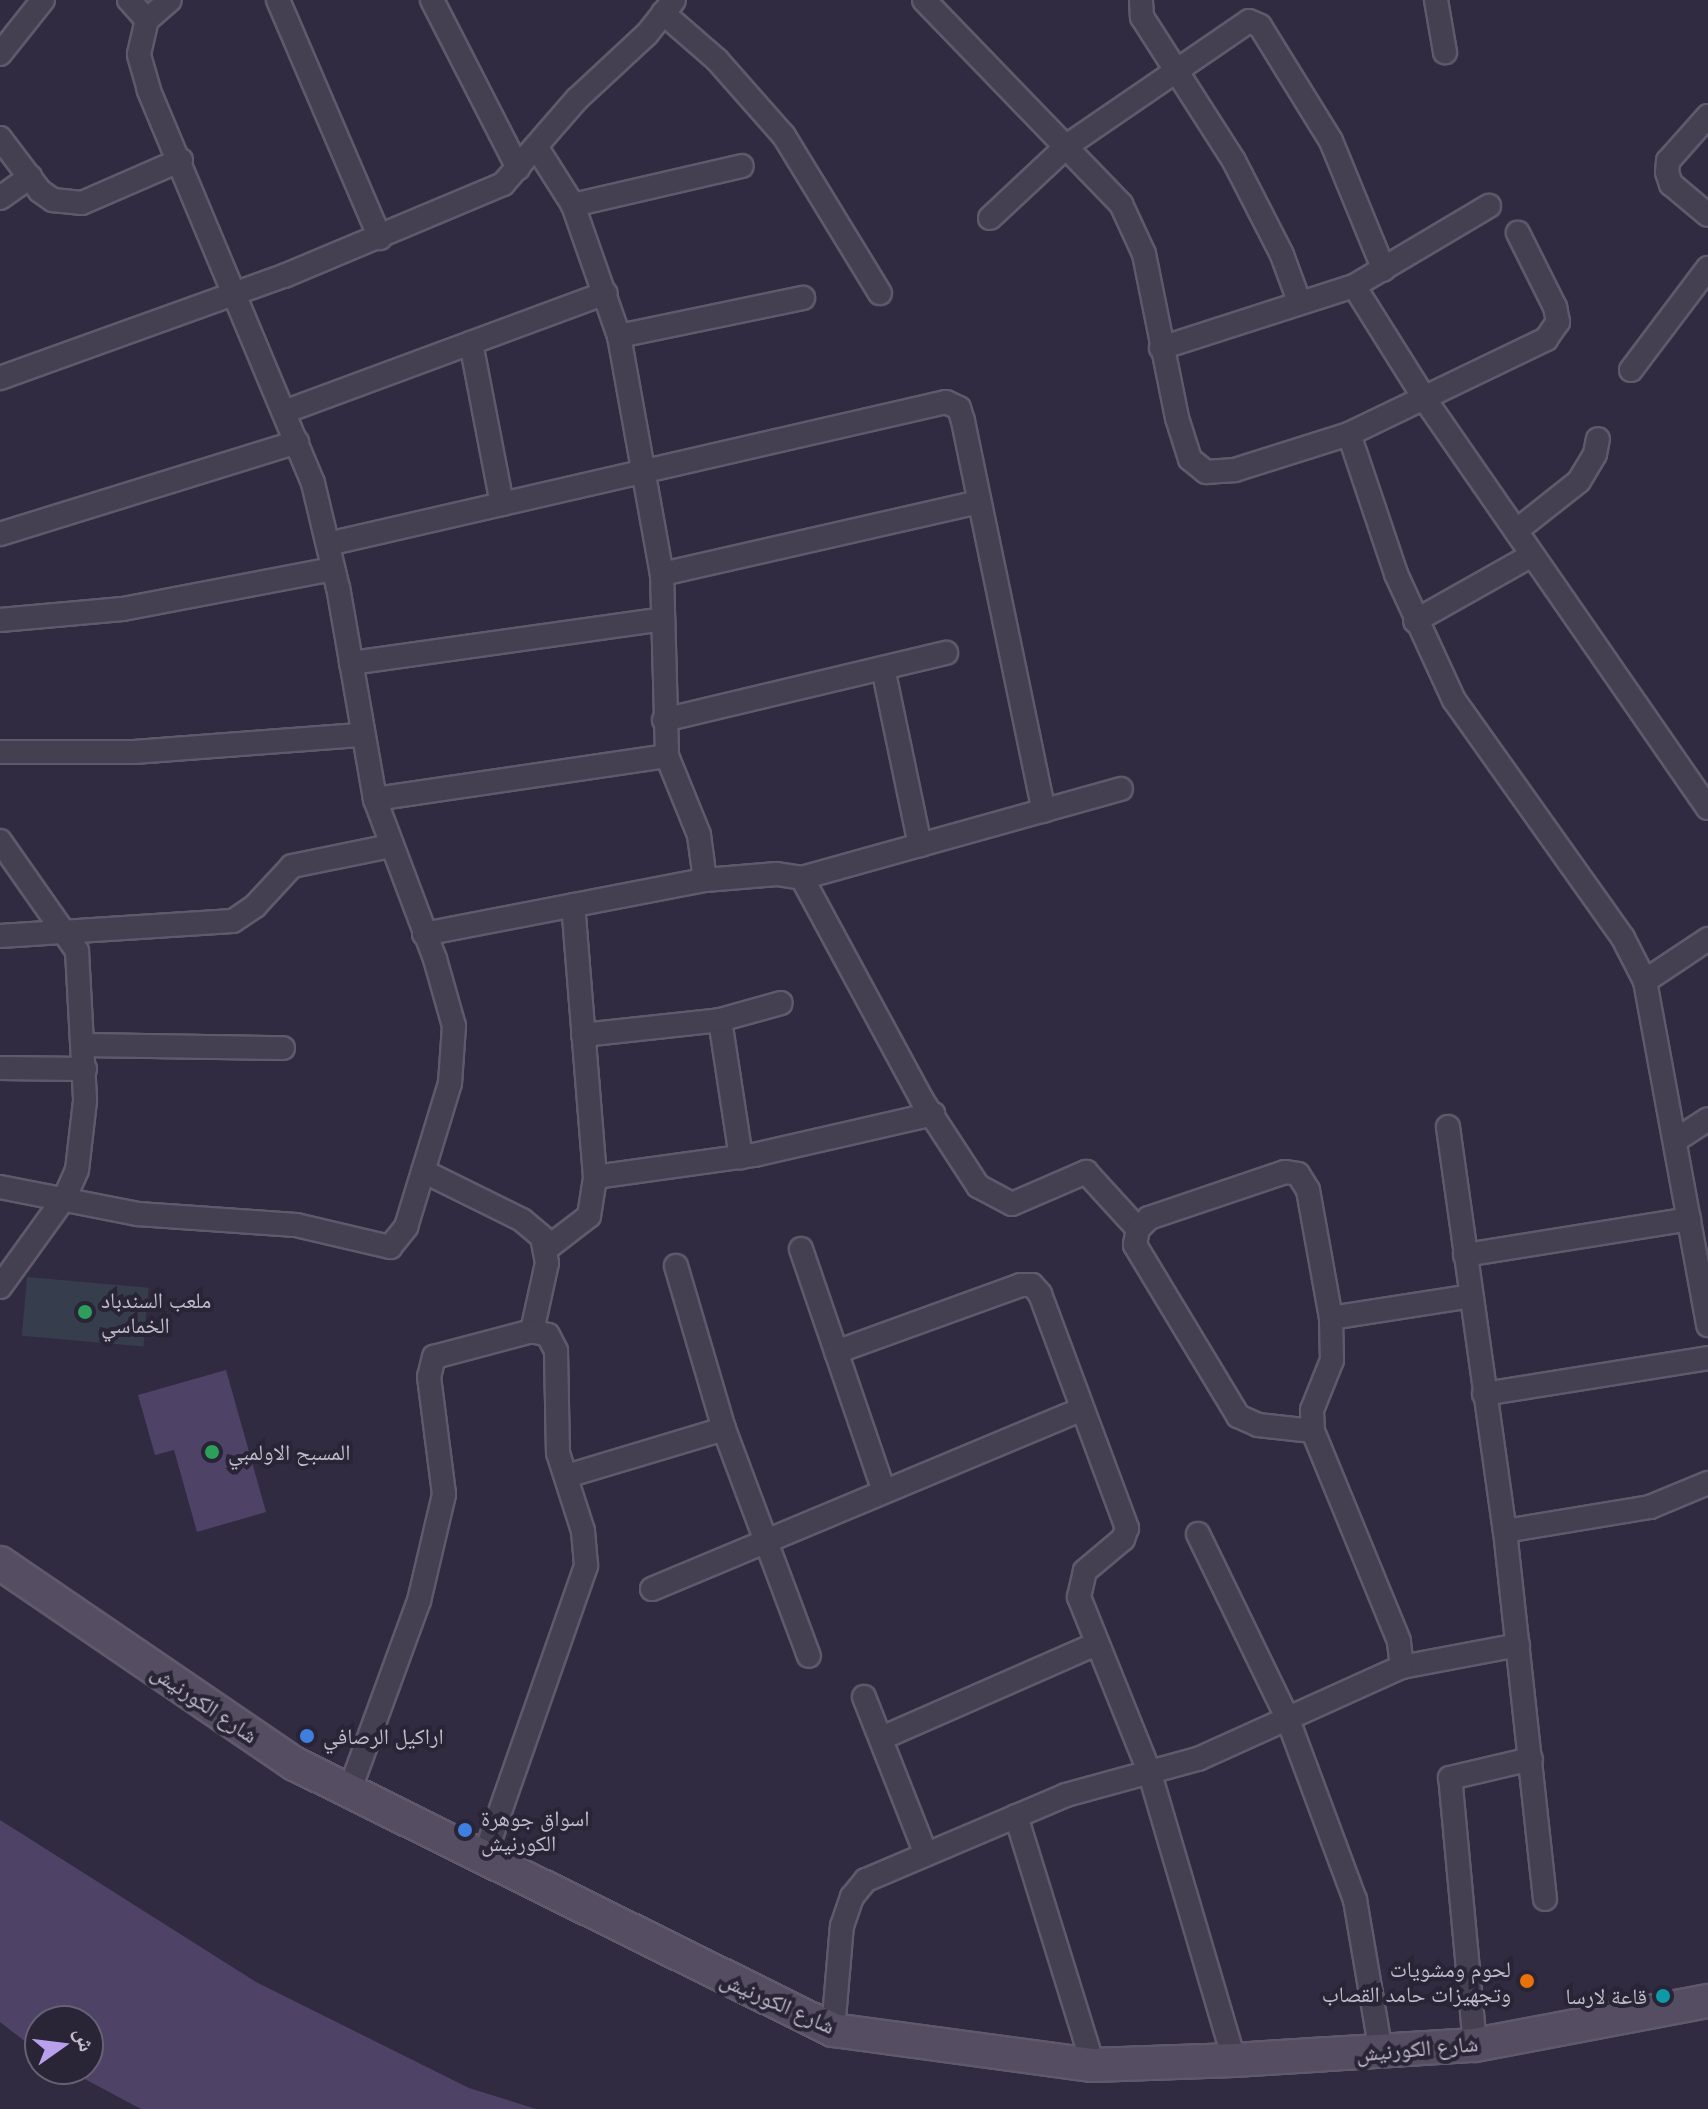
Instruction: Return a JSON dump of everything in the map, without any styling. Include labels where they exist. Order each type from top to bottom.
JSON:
[{"type":"street","points":[[0,54],[43,0]]},
{"type":"street","points":[[129,0],[147,20]]},
{"type":"street","points":[[0,1187],[65,1197],[138,1214],[296,1225],[390,1247],[406,1227],[450,1083],[454,1026],[375,799],[328,544],[297,442],[149,90],[139,54],[147,20],[170,0]]},
{"type":"street","points":[[278,0],[380,238]]},
{"type":"street","points":[[432,0],[518,168]]},
{"type":"street","points":[[924,0],[1068,145],[1121,204],[1137,236],[1161,348],[1190,459],[1206,472],[1235,470],[1349,434],[1426,401],[1546,339],[1558,322],[1518,233]]},
{"type":"street","points":[[1141,0],[1142,17],[1234,161],[1299,301]]},
{"type":"street","points":[[1436,0],[1445,52]]},
{"type":"street","points":[[0,378],[380,238],[503,184],[577,99],[668,7],[784,136],[880,293]]},
{"type":"street","points":[[990,218],[1068,145],[1235,27],[1249,21],[1260,26],[1331,141],[1384,270]]},
{"type":"street","points":[[1708,116],[1668,161],[1667,172],[1671,184],[1708,215]]},
{"type":"street","points":[[0,138],[30,177],[53,200],[82,203],[181,160]]},
{"type":"street","points":[[537,148],[573,205],[619,336],[647,472],[662,574],[667,756],[699,835],[705,880]]},
{"type":"street","points":[[573,205],[742,166]]},
{"type":"street","points":[[0,198],[30,177]]},
{"type":"street","points":[[1161,348],[1299,301],[1354,286],[1489,206]]},
{"type":"street","points":[[1631,370],[1708,268]]},
{"type":"street","points":[[1354,286],[1426,401],[1532,555],[1700,780],[1708,808]]},
{"type":"street","points":[[284,412],[606,293]]},
{"type":"street","points":[[619,336],[803,298]]},
{"type":"street","points":[[471,343],[502,504]]},
{"type":"street","points":[[328,544],[946,402],[959,408],[1044,811]]},
{"type":"street","points":[[1349,434],[1415,621],[1454,700],[1623,938],[1645,981],[1708,1325]]},
{"type":"street","points":[[1516,531],[1579,481],[1598,439]]},
{"type":"street","points":[[0,534],[297,442]]},
{"type":"street","points":[[662,574],[979,502]]},
{"type":"street","points":[[1415,621],[1532,555]]},
{"type":"street","points":[[0,620],[123,609],[333,569]]},
{"type":"street","points":[[351,663],[663,619]]},
{"type":"street","points":[[664,720],[946,653]]},
{"type":"street","points":[[883,668],[920,845]]},
{"type":"street","points":[[0,752],[134,752],[362,735]]},
{"type":"street","points":[[375,799],[667,756]]},
{"type":"street","points":[[424,934],[705,880],[777,874],[802,878],[1121,789]]},
{"type":"street","points":[[0,841],[67,931],[77,951],[85,1069],[77,1170],[65,1197],[0,1287]]},
{"type":"street","points":[[0,936],[233,921],[255,906],[292,866],[390,846]]},
{"type":"street","points":[[802,878],[961,1165],[978,1186],[1012,1204],[1086,1172],[1138,1229]]},
{"type":"street","points":[[532,1331],[546,1249],[589,1216],[595,1177],[573,905]]},
{"type":"street","points":[[1645,981],[1708,939]]},
{"type":"street","points":[[583,1035],[720,1020],[781,1003]]},
{"type":"street","points":[[720,1020],[741,1157]]},
{"type":"street","points":[[84,1045],[283,1048]]},
{"type":"street","points":[[0,1068],[85,1069]]},
{"type":"street","points":[[595,1177],[741,1157],[933,1114]]},
{"type":"street","points":[[1676,1140],[1708,1119]]},
{"type":"street","points":[[1448,1127],[1505,1531],[1545,1899]]},
{"type":"street","points":[[423,1171],[522,1220],[546,1249]]},
{"type":"street","points":[[1313,1431],[1258,1425],[1238,1416],[1135,1245],[1138,1229],[1149,1218],[1285,1172],[1298,1174],[1308,1190],[1331,1318],[1332,1360],[1312,1410],[1313,1431],[1399,1641],[1402,1667]]},
{"type":"street","points":[[1465,1255],[1689,1219]]},
{"type":"street","points":[[801,1249],[883,1489]]},
{"type":"street","points":[[676,1266],[724,1429],[809,1656]]},
{"type":"street","points":[[836,1352],[1032,1285],[1040,1294],[1127,1528],[1123,1539],[1080,1582],[1079,1597],[1150,1774],[1234,2060]]},
{"type":"street","points":[[1331,1318],[1471,1296]]},
{"type":"street","points":[[349,1792],[414,1616],[444,1494],[429,1377],[434,1357],[532,1331],[548,1335],[556,1351],[558,1453],[583,1531],[586,1566],[483,1860]]},
{"type":"street","points":[[1484,1394],[1708,1358]]},
{"type":"street","points":[[652,1589],[883,1489],[1082,1409]]},
{"type":"street","points":[[567,1476],[724,1429]]},
{"type":"street","points":[[1505,1531],[1650,1507],[1708,1483]]},
{"type":"street","points":[[1198,1534],[1287,1717],[1355,1900],[1381,2052]]},
{"type":"street","name":"شارع الكورنيش","points":[[0,1563],[295,1764],[483,1860],[833,2030],[1093,2065],[1475,2045],[1708,2001]]},
{"type":"street","points":[[882,1738],[1096,1644]]},
{"type":"street","points":[[833,2030],[842,1926],[852,1897],[866,1880],[1066,1795],[1150,1774],[1212,1753],[1402,1667],[1518,1645]]},
{"type":"street","points":[[864,1697],[926,1854]]},
{"type":"street","points":[[1475,2045],[1450,1778],[1531,1759]]},
{"type":"street","points":[[1016,1816],[1093,2065]]},
{"type":"shaded area","name":"ملعب السندباد الخماسي","points":[[27,1277],[149,1288],[143,1346],[22,1336]]},
{"type":"shaded area","name":"المسبح الاولمبي","points":[[226,1370],[266,1512],[197,1532],[174,1450],[155,1455],[138,1395]]},
{"type":"shaded area","points":[[0,1820],[256,1982],[469,2088],[536,2109],[141,2109],[96,2085],[104,2085],[104,2005],[24,2005],[24,2041],[0,2022]]},
{"type":"place","name":"ملعب السندباد الخماسي","points":[[85,1312]]},
{"type":"place","name":"المسبح الاولمبي","points":[[212,1452]]},
{"type":"place","name":"اراكيل الرصافي","points":[[307,1736]]},
{"type":"place","name":"اسواق جوهرة الكورنيش","points":[[465,1830]]},
{"type":"place","name":"لحوم ومشويات وتجهيزات حامد القصاب","points":[[1527,1981]]},
{"type":"place","name":"قاعة لارسا","points":[[1663,1996]]}]
